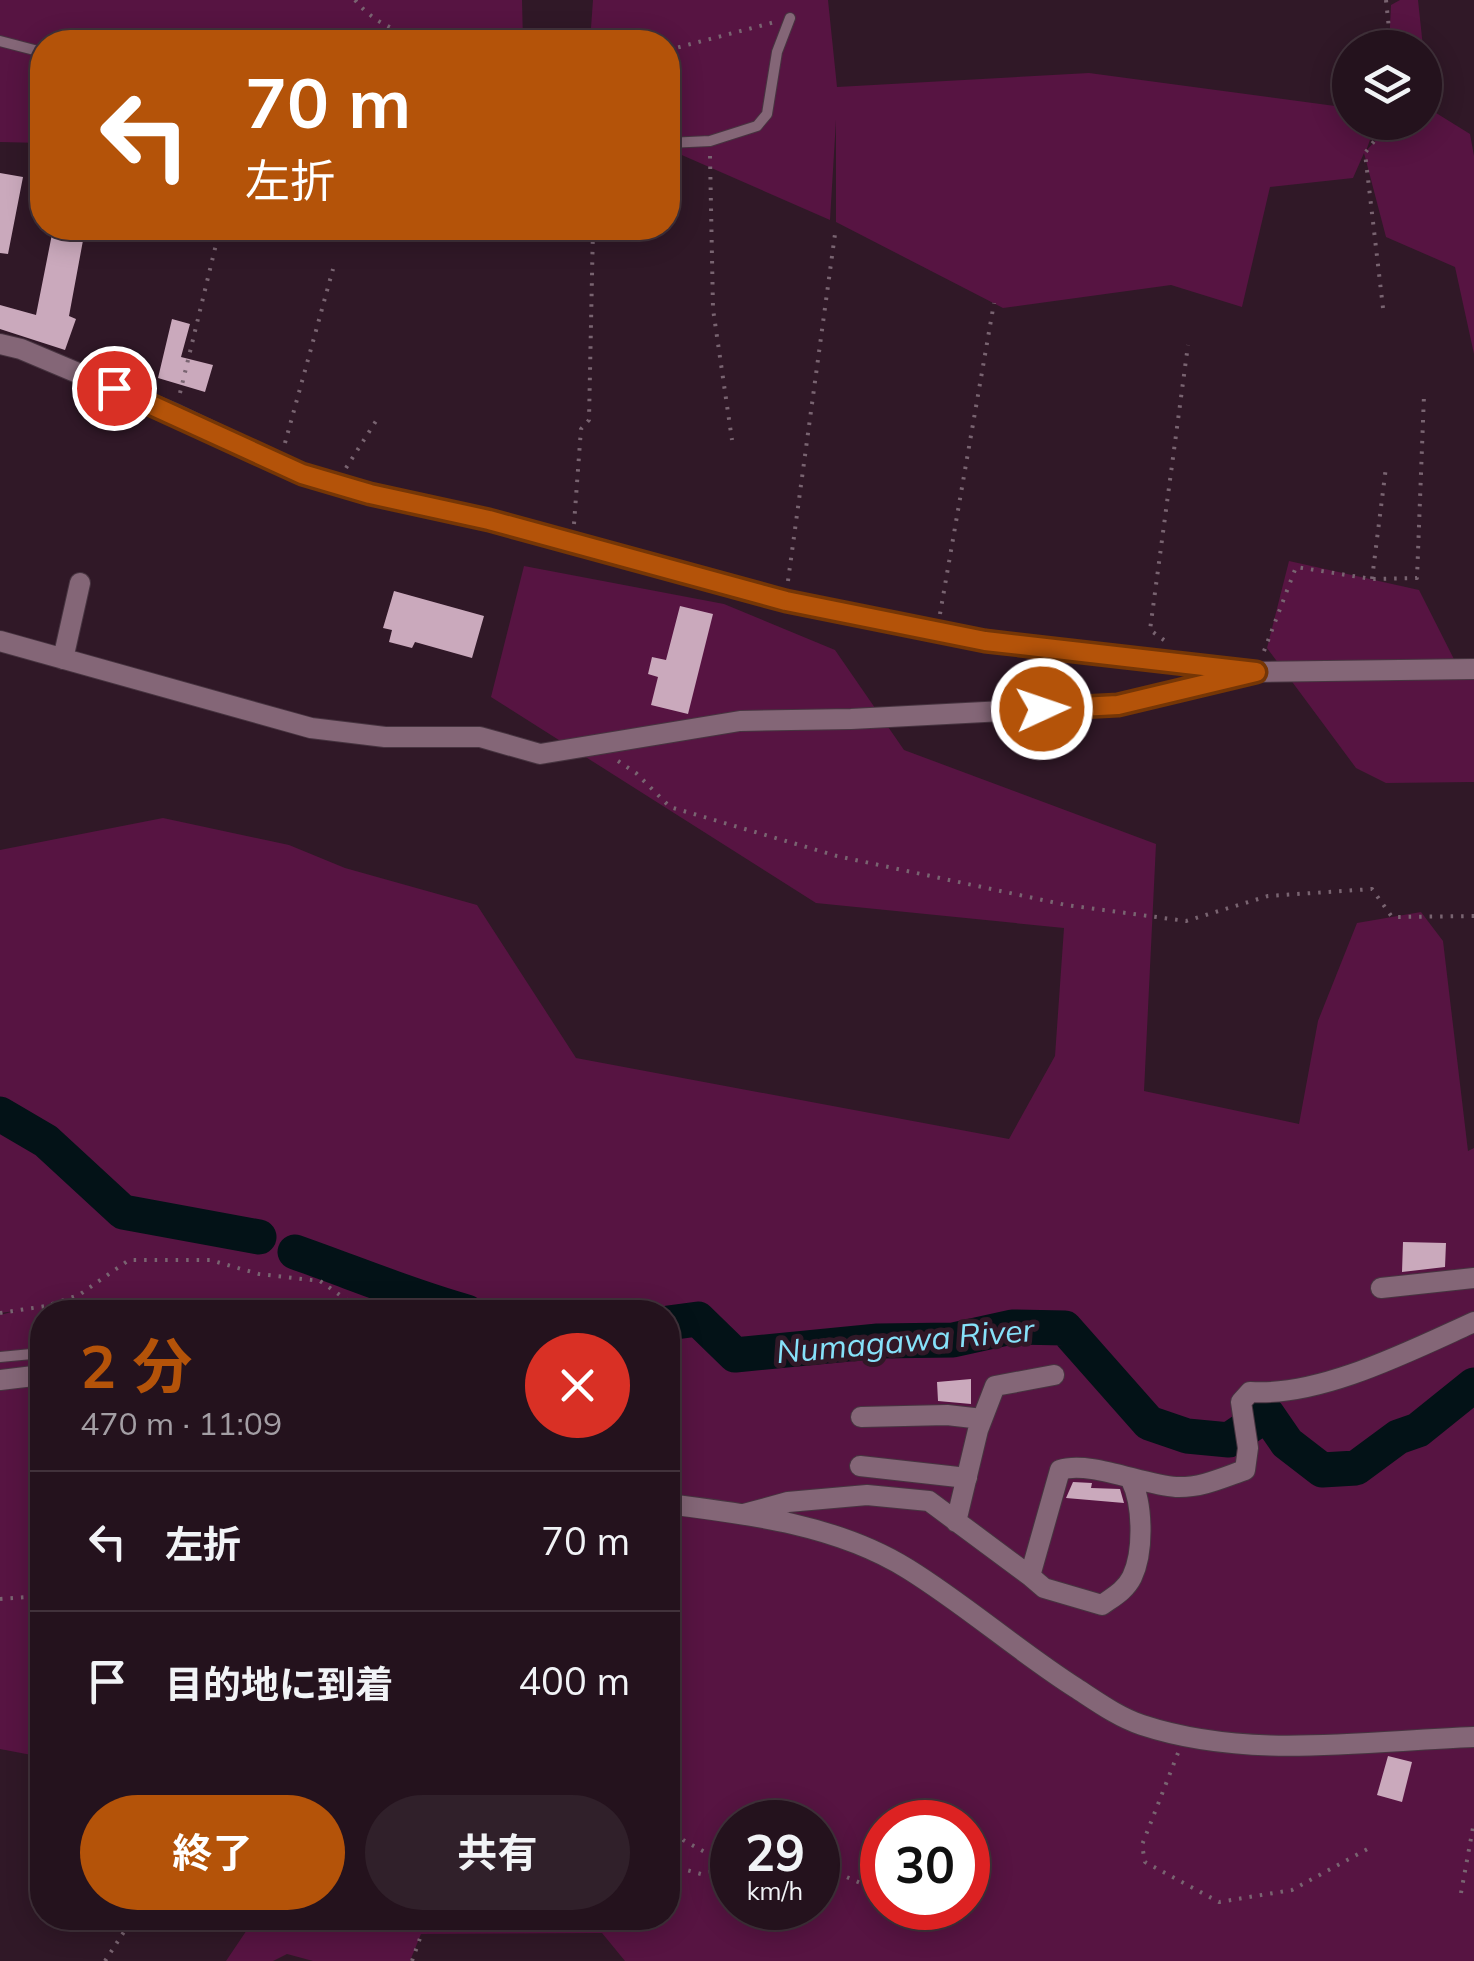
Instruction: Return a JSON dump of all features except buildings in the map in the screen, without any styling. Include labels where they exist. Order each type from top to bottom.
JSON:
[{"type":"street","points":[[0,344],[175,414],[279,464],[335,484],[786,601],[985,641],[1256,672],[1474,669]]},
{"type":"street","points":[[63,659],[80,583]]},
{"type":"street","points":[[0,641],[312,728],[386,737],[480,737],[540,754],[740,720],[850,719],[1118,705],[1256,672]]},
{"type":"street","points":[[1382,1288],[1474,1278]]},
{"type":"street","points":[[1030,1576],[1060,1470],[1085,1468],[1131,1480],[1193,1486],[1245,1470],[1248,1448],[1242,1402],[1250,1392],[1274,1394],[1311,1386],[1474,1322]]},
{"type":"street","points":[[0,1380],[30,1376]]},
{"type":"street","points":[[956,1522],[994,1386],[1054,1376]]},
{"type":"street","points":[[862,1417],[948,1415],[982,1419]]},
{"type":"street","points":[[860,1466],[966,1478]]},
{"type":"street","points":[[744,1514],[788,1502],[867,1495],[928,1501],[1044,1588],[1102,1604],[1122,1591],[1137,1560],[1138,1494],[1131,1480]]},
{"type":"street","points":[[680,1506],[744,1514],[847,1540],[906,1568],[1041,1666],[1138,1724],[1202,1742],[1358,1745],[1474,1737]]},
{"type":"lane","points":[[680,142],[710,141],[757,126],[767,114],[777,52],[790,18]]},
{"type":"lane","points":[[0,41],[30,49]]},
{"type":"lane","points":[[0,1358],[30,1354]]},
{"type":"path","points":[[354,0],[365,13],[396,30]]},
{"type":"path","points":[[1386,0],[1389,30]]},
{"type":"path","points":[[680,47],[790,18]]},
{"type":"path","points":[[1374,140],[1364,152],[1383,308]]},
{"type":"path","points":[[710,141],[713,309],[732,440]]},
{"type":"path","points":[[786,601],[836,234]]},
{"type":"path","points":[[175,414],[217,240]]},
{"type":"path","points":[[573,543],[581,429],[589,420],[592,240]]},
{"type":"path","points":[[279,464],[333,269]]},
{"type":"path","points":[[938,632],[994,303]]},
{"type":"path","points":[[1165,640],[1150,630],[1188,345]]},
{"type":"path","points":[[1256,672],[1296,567],[1372,579],[1417,578],[1424,395]]},
{"type":"path","points":[[335,484],[376,421]]},
{"type":"path","points":[[1372,579],[1386,467]]},
{"type":"path","points":[[592,745],[636,772],[670,807],[837,856],[1066,905],[1186,922],[1268,896],[1372,889],[1392,916],[1474,916]]},
{"type":"path","points":[[64,1300],[79,1295],[129,1260],[210,1260],[260,1274],[320,1282],[346,1300]]},
{"type":"path","points":[[0,1312],[30,1308]]},
{"type":"path","points":[[0,1599],[30,1597]]},
{"type":"path","points":[[1185,1737],[1142,1846],[1145,1862],[1180,1884],[1219,1902],[1292,1890],[1371,1847]]},
{"type":"path","points":[[1461,1893],[1474,1822]]},
{"type":"path","points":[[680,1834],[710,1855]]},
{"type":"path","points":[[680,1868],[701,1874],[710,1872]]},
{"type":"path","points":[[105,1961],[124,1930]]},
{"type":"path","points":[[412,1961],[422,1930]]},
{"type":"shaded area","points":[[0,0],[522,0],[523,30],[30,30],[30,143],[0,142]]},
{"type":"shaded area","points":[[593,0],[828,0],[837,87],[1089,73],[1332,106],[1332,140],[1370,140],[1366,151],[1376,140],[1442,140],[1442,117],[1470,134],[1474,156],[1474,354],[1455,267],[1386,237],[1364,153],[1353,178],[1270,187],[1242,307],[1171,285],[1003,308],[836,222],[836,120],[830,220],[680,154],[680,30],[591,30]]},
{"type":"shaded area","points":[[1400,0],[1418,0],[1421,30],[1390,30],[1391,5]]},
{"type":"shaded area","points":[[1289,561],[1419,590],[1461,673],[1474,674],[1474,782],[1386,783],[1356,768],[1267,648]]},
{"type":"shaded area","points":[[524,566],[724,604],[835,650],[904,750],[1156,844],[1144,1091],[1299,1124],[1318,1021],[1357,923],[1421,912],[1443,941],[1468,1151],[1474,1148],[1474,1961],[625,1961],[602,1933],[421,1934],[410,1961],[313,1961],[287,1954],[273,1961],[226,1961],[247,1930],[680,1930],[680,1300],[30,1300],[30,1755],[0,1749],[0,1315],[15,1311],[0,1313],[0,850],[163,818],[289,845],[345,868],[477,905],[576,1058],[1009,1139],[1055,1056],[1064,928],[816,903],[491,697]]},
{"type":"waterway","name":"Numagawa River","points":[[0,1114],[46,1141],[123,1212],[259,1237]]},
{"type":"waterway","name":"Numagawa River","points":[[295,1252],[430,1300]]},
{"type":"waterway","name":"Numagawa River","points":[[680,1321],[698,1319],[735,1355],[878,1341],[953,1340],[1012,1327],[1065,1328],[1149,1423],[1187,1436],[1229,1440],[1267,1414],[1287,1443],[1322,1470],[1356,1468],[1398,1437],[1418,1430],[1474,1385]]},
{"type":"route","points":[[114,388],[302,474],[786,601],[985,641],[1256,672],[1118,705],[1042,709]]}]
